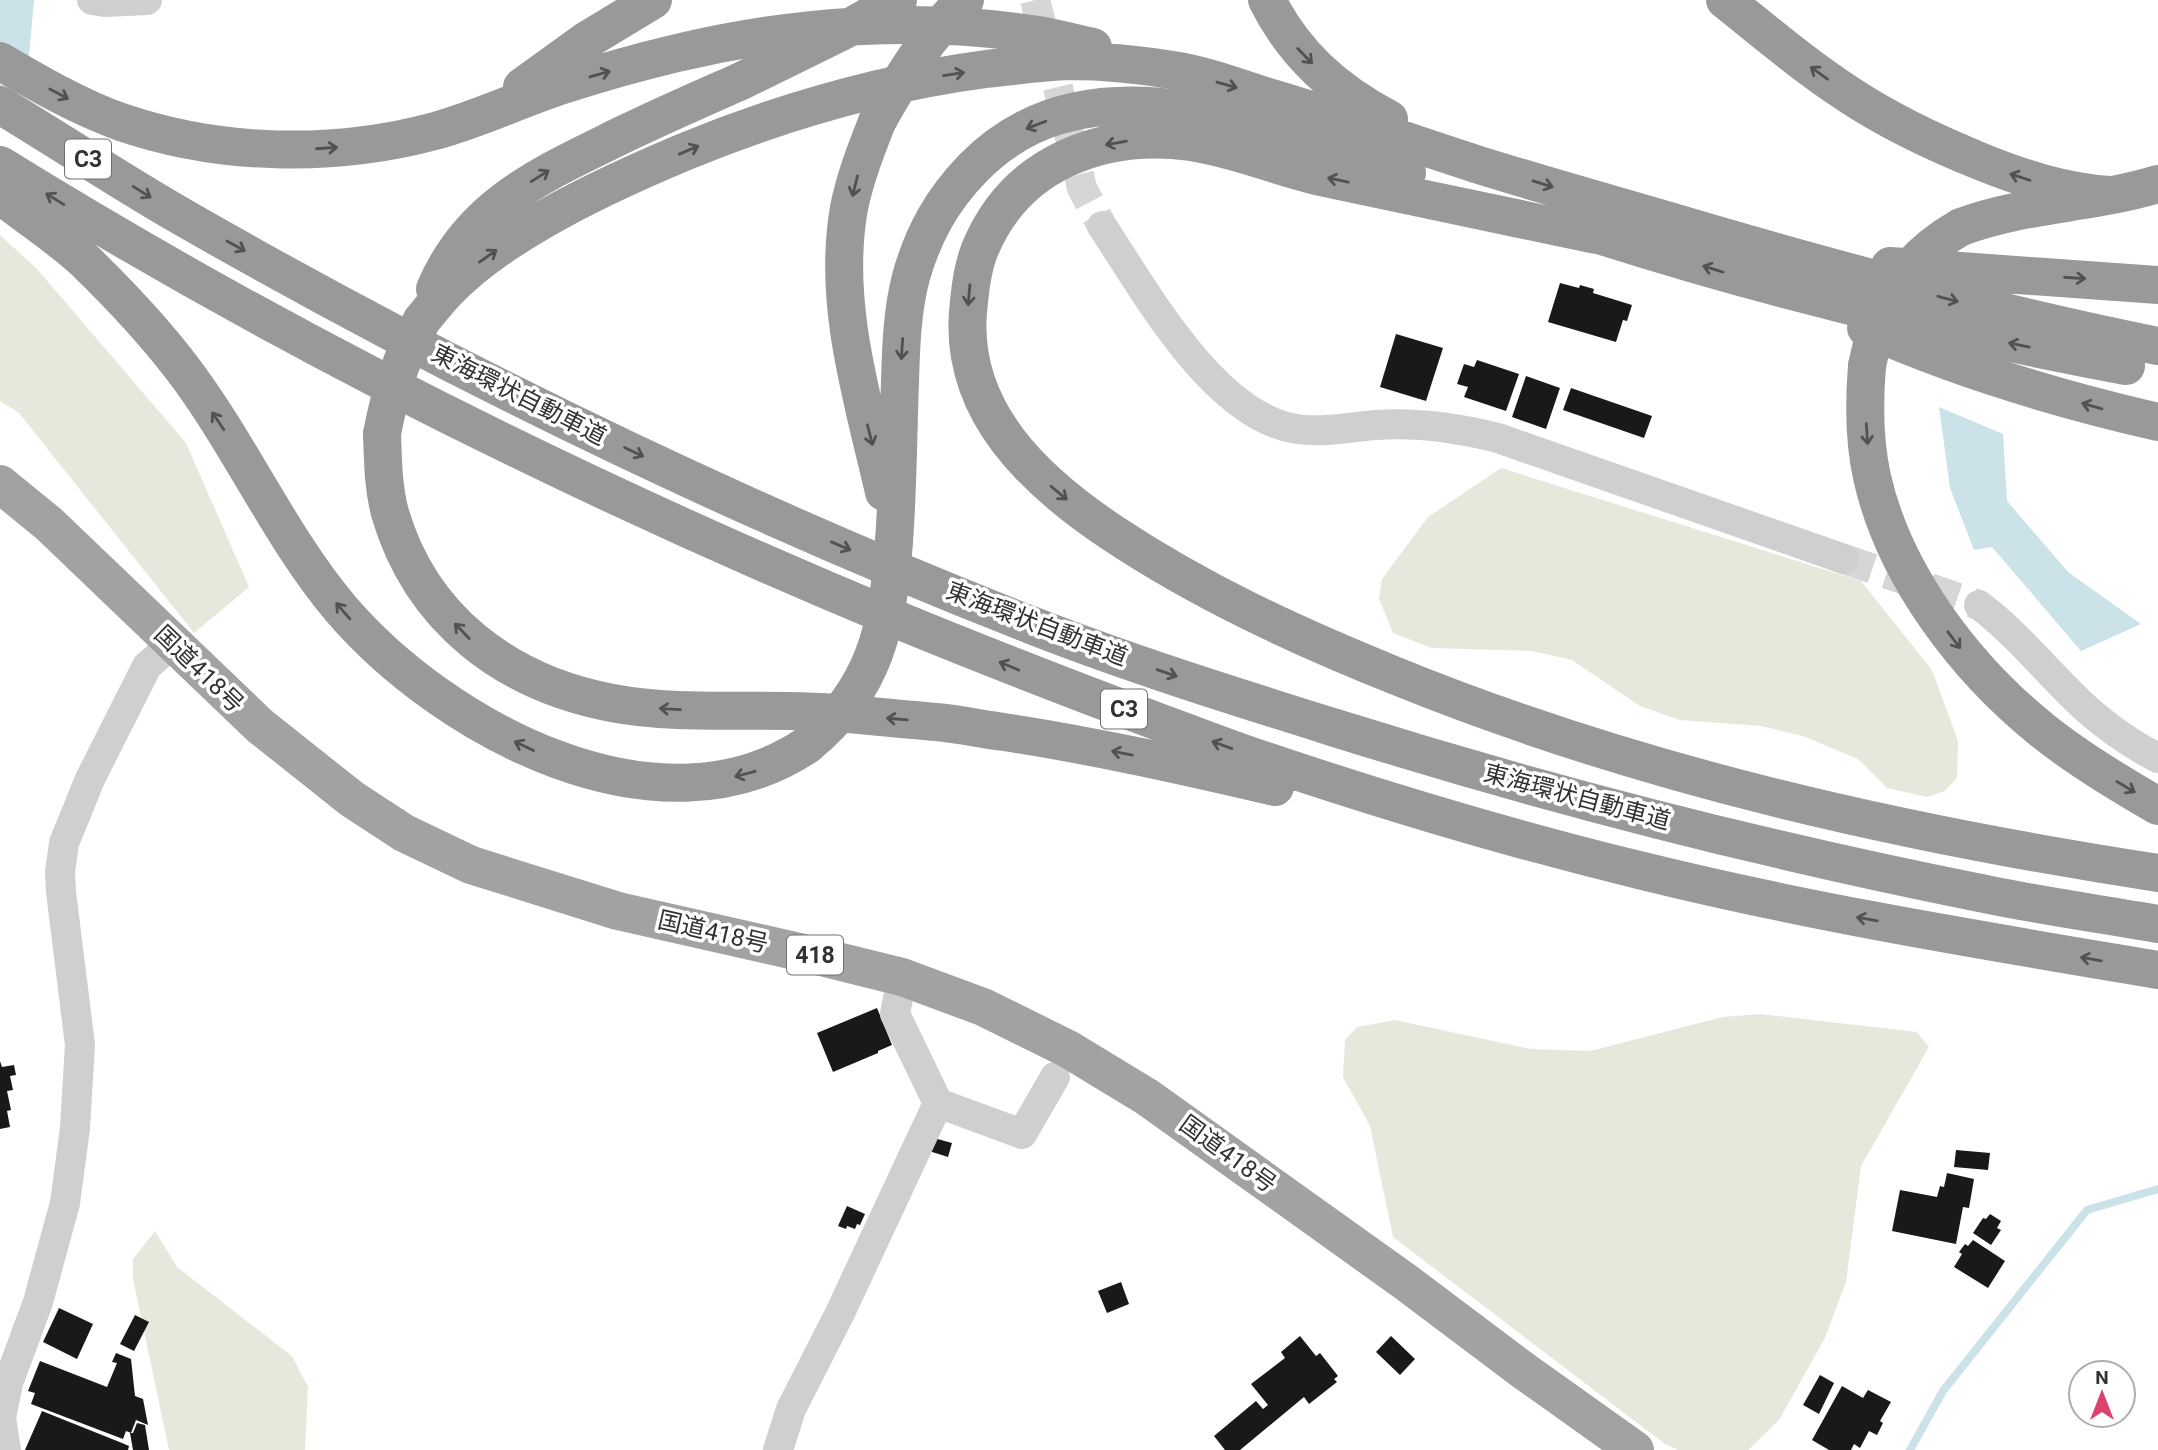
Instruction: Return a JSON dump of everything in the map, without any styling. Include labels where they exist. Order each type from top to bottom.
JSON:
[{"type":"highway","points":[[466,121],[517,90],[614,22],[653,0]]},
{"type":"highway","points":[[898,0],[843,31],[739,82],[549,170],[509,195],[481,219],[458,245],[440,276],[396,373],[382,434],[383,473],[390,512],[402,546],[428,592],[469,639],[494,658],[569,693],[613,704],[724,712],[818,712],[940,723],[1057,740],[1170,762],[1643,871]]},
{"type":"highway","points":[[894,541],[852,349],[844,257],[849,209],[860,166],[877,122],[902,75],[926,42],[965,0]]},
{"type":"highway","points":[[1267,0],[1293,44],[1339,88],[1376,113],[1478,164]]},
{"type":"highway","points":[[1725,0],[1831,82],[1915,133],[2012,174],[2048,186],[2079,193],[2110,195]]},
{"type":"highway","points":[[0,61],[81,106],[122,122],[172,136],[259,149],[294,150],[393,140],[434,131],[562,86],[678,53],[789,34],[872,26],[924,25],[1039,35],[1104,49],[1348,120],[1954,331],[2158,372]]},
{"type":"highway","points":[[422,320],[447,290],[476,265],[546,219],[591,194],[652,166],[774,118],[839,98],[914,80],[1021,65],[1068,61],[1120,63],[1183,72]]},
{"type":"highway","name":"東海環状自動車道","points":[[0,105],[176,213],[361,316],[583,429],[809,532],[1034,626],[1240,698],[1420,755],[1585,800],[1784,850],[1946,886],[2158,924]]},
{"type":"highway","points":[[0,195],[83,259],[127,304],[181,368],[234,445],[312,570],[341,609],[374,645],[449,704],[488,729],[534,751],[582,768],[622,778],[662,782],[729,778],[773,765],[807,746],[823,732],[841,713],[868,670],[885,618],[891,576],[899,461],[901,353],[904,314],[911,278],[937,212],[959,183],[988,153],[1021,131],[1058,116],[1095,107],[1180,107],[1267,129],[1596,235]]},
{"type":"highway","points":[[2158,346],[1994,311],[1596,235],[1315,175],[1194,143],[1157,139],[1094,146],[1047,169],[1020,191],[997,219],[980,250],[971,283],[967,321],[970,360],[981,395],[999,429],[1026,464],[1062,496],[1110,531],[1216,596],[1277,625],[1426,688],[1616,755],[1737,789],[1979,843],[2158,873]]},
{"type":"highway","name":"東海環状自動車道","points":[[0,165],[156,259],[340,358],[563,472],[798,578],[1032,676],[1260,760],[1472,825],[1643,871],[1835,914],[2158,970]]},
{"type":"highway","points":[[2158,184],[1986,218],[1961,227],[1921,254],[1904,274],[1879,321],[1867,366],[1865,418],[1872,478],[1893,540],[1926,601],[1973,665],[2041,729],[2084,762],[2158,806]]},
{"type":"highway","points":[[1783,272],[1934,269],[2158,285]]},
{"type":"highway","points":[[1783,272],[1907,347],[1979,373],[2158,422]]},
{"type":"highway","name":"国道418号","points":[[0,484],[49,524],[260,726],[352,799],[404,833],[471,866],[618,911],[902,977],[995,1013],[1068,1049],[1147,1097],[1635,1450]]},
{"type":"street","points":[[92,0],[147,0]]},
{"type":"street","points":[[1102,226],[1183,346],[1224,392],[1267,420],[1296,429],[1417,424],[1461,429],[1498,438],[1844,559]]},
{"type":"street","points":[[1979,605],[2003,623],[2078,701],[2138,748],[2158,758]]},
{"type":"street","points":[[6,1450],[1,1418],[8,1383],[38,1302],[65,1203],[75,1128],[80,1045],[61,892],[60,872],[64,843],[90,779],[147,666],[172,644]]},
{"type":"street","points":[[902,977],[895,1014],[938,1103],[1022,1134],[1055,1077]]},
{"type":"street","points":[[778,1450],[791,1409],[938,1103]]},
{"type":"shaded area","points":[[0,235],[37,269],[186,443],[249,587],[194,633],[19,413],[0,401]]},
{"type":"shaded area","points":[[1501,468],[1861,581],[1932,670],[1958,741],[1957,778],[1945,791],[1927,797],[1887,788],[1858,759],[1803,736],[1761,726],[1680,720],[1640,706],[1572,660],[1532,651],[1432,648],[1393,633],[1379,599],[1382,579],[1428,517]]},
{"type":"shaded area","points":[[1760,1014],[1917,1032],[1929,1047],[1861,1166],[1846,1282],[1825,1338],[1779,1420],[1748,1450],[1678,1450],[1665,1444],[1393,1237],[1370,1126],[1343,1077],[1345,1040],[1357,1027],[1395,1020],[1531,1049],[1590,1051],[1723,1017]]},
{"type":"shaded area","points":[[155,1231],[177,1267],[292,1356],[308,1387],[305,1450],[169,1450],[133,1279],[133,1259]]},
{"type":"water","points":[[1939,407],[2003,434],[2007,501],[2068,572],[2141,624],[2081,651],[1992,547],[1974,550],[1950,488]]},
{"type":"building","points":[[1560,283],[1594,289],[1593,293],[1632,305],[1627,321],[1623,320],[1616,342],[1548,322]]},
{"type":"building","points":[[1396,334],[1443,348],[1426,401],[1380,387]]},
{"type":"building","points":[[1477,360],[1519,374],[1506,411],[1464,397],[1468,387],[1457,384],[1464,364],[1474,367]]},
{"type":"building","points":[[1526,376],[1560,388],[1546,429],[1512,417]]},
{"type":"building","points":[[1571,388],[1652,416],[1644,438],[1563,410]]},
{"type":"building","points":[[877,1008],[892,1045],[833,1072],[817,1033]]},
{"type":"building","points":[[0,1061],[2,1067],[14,1065],[16,1075],[10,1076],[13,1090],[7,1091],[11,1110],[7,1111],[10,1127],[0,1129]]},
{"type":"building","points":[[934,1138],[952,1143],[948,1157],[929,1151]]},
{"type":"building","points":[[1956,1150],[1990,1153],[1988,1170],[1954,1167]]},
{"type":"building","points":[[1947,1173],[1974,1179],[1969,1208],[1963,1207],[1956,1244],[1892,1231],[1900,1190],[1937,1197],[1940,1186],[1944,1187]]},
{"type":"building","points":[[847,1206],[865,1214],[855,1229],[838,1226]]},
{"type":"building","points":[[1990,1214],[2001,1221],[1997,1228],[2001,1230],[1991,1245],[1973,1233],[1983,1218],[1986,1219]]},
{"type":"building","points":[[1973,1240],[2005,1261],[1988,1288],[1954,1267],[1962,1254],[1959,1252],[1965,1244],[1968,1246]]},
{"type":"building","points":[[1121,1282],[1129,1304],[1107,1313],[1098,1291]]},
{"type":"building","points":[[59,1308],[93,1324],[77,1359],[43,1342]]},
{"type":"building","points":[[135,1315],[149,1322],[134,1351],[120,1344]]},
{"type":"building","points":[[1300,1336],[1316,1356],[1320,1353],[1338,1376],[1334,1379],[1337,1382],[1309,1404],[1304,1397],[1240,1450],[1225,1450],[1214,1436],[1256,1401],[1263,1409],[1268,1405],[1251,1384],[1285,1358],[1281,1352]]},
{"type":"building","points":[[1391,1336],[1415,1359],[1400,1375],[1376,1352]]},
{"type":"building","points":[[116,1353],[131,1359],[135,1396],[143,1399],[148,1425],[136,1420],[131,1433],[126,1431],[123,1439],[31,1404],[35,1393],[28,1391],[40,1361],[107,1387],[117,1363],[112,1362]]},
{"type":"building","points":[[1820,1375],[1834,1383],[1819,1414],[1803,1405]]},
{"type":"building","points":[[1842,1386],[1863,1398],[1868,1390],[1891,1402],[1880,1421],[1883,1423],[1877,1435],[1869,1431],[1860,1448],[1854,1444],[1851,1450],[1829,1450],[1812,1440]]},
{"type":"building","points":[[42,1411],[129,1446],[128,1450],[25,1450]]},
{"type":"building","points":[[137,1423],[145,1425],[149,1450],[133,1450],[130,1433],[133,1433]]},
{"type":"waterway","points":[[0,78],[5,65],[11,0]]},
{"type":"waterway","points":[[1910,1450],[1943,1391],[2087,1210],[2158,1189]]},
{"type":"tunnel","points":[[1035,0],[1082,188],[1102,226]]},
{"type":"tunnel","points":[[1844,559],[1979,605]]}]
